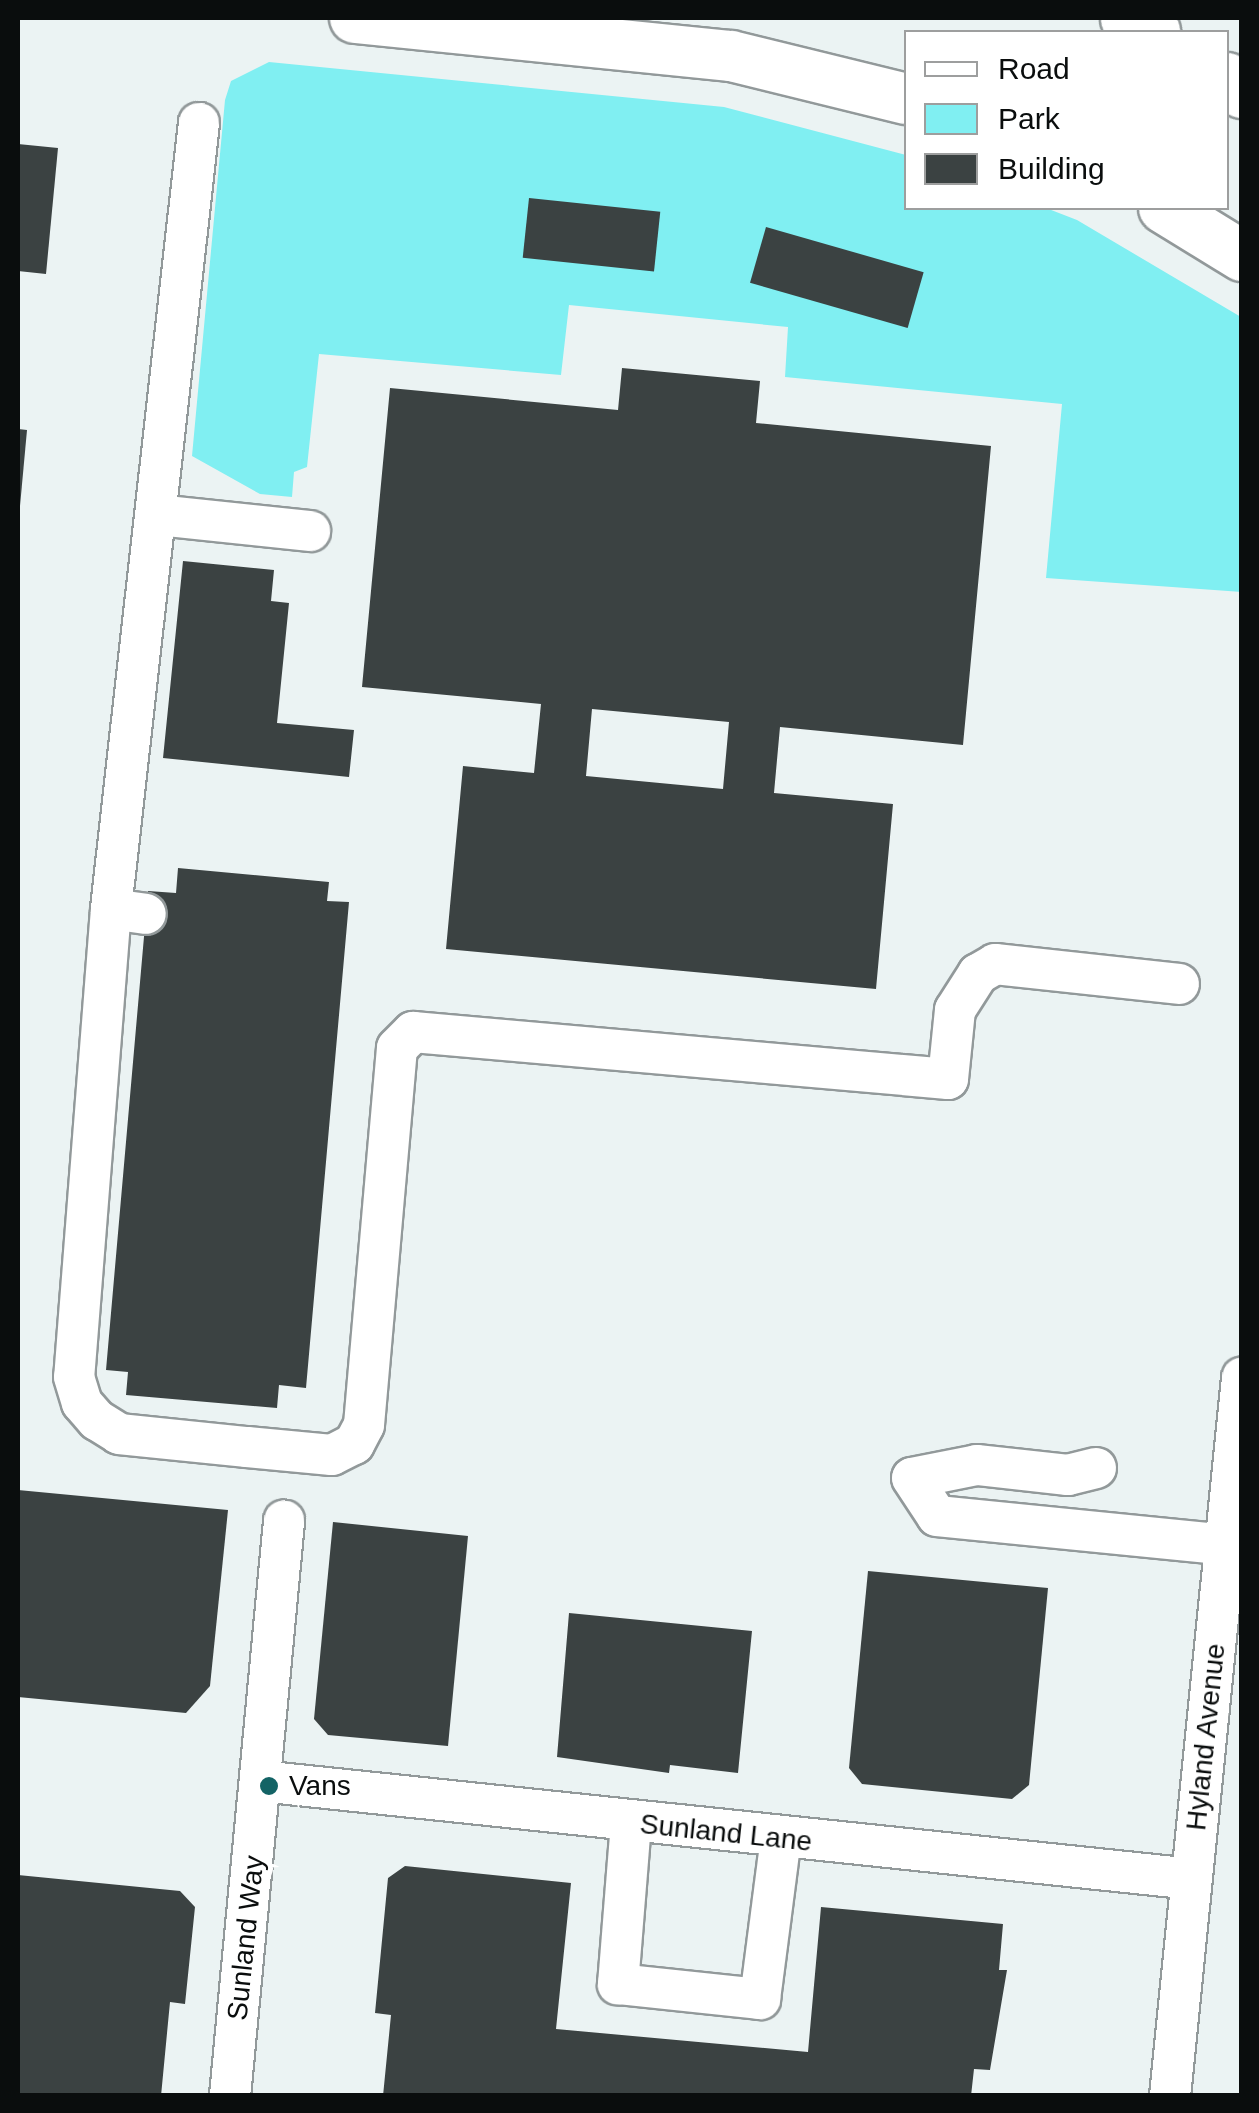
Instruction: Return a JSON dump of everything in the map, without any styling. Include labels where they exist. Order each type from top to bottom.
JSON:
[{"type":"main road","points":[[354,18],[731,56],[904,99]]},
{"type":"main road","points":[[1167,210],[1242,256]]},
{"type":"street","points":[[199,123],[157,515],[128,912],[74,1377],[82,1403],[119,1434],[332,1455],[354,1444],[364,1425],[397,1048],[413,1032],[948,1079],[955,1010],[978,974],[995,964],[1179,984]]},
{"type":"street","points":[[157,515],[310,530]]},
{"type":"street","name":"Hyland Avenue","points":[[1170,2096],[1242,1378]]},
{"type":"street","points":[[1096,1468],[1068,1474],[977,1465],[912,1478],[937,1516],[1225,1545]]},
{"type":"street","name":"Sunland Way","points":[[230,2096],[284,1521]]},
{"type":"street","name":"Sunland Lane","points":[[260,1780],[631,1823],[1192,1878]]},
{"type":"street","points":[[631,1823],[618,1984],[760,1999],[781,1838]]},
{"type":"green space","points":[[269,62],[724,107],[904,154],[904,210],[1051,210],[1077,220],[1241,317],[1242,592],[1046,578],[1062,404],[785,377],[788,327],[569,305],[561,375],[319,354],[307,467],[294,472],[292,497],[260,494],[192,456],[225,100],[231,81]]},
{"type":"building","points":[[18,144],[58,148],[46,274],[18,271]]},
{"type":"building","points":[[529,198],[660,212],[654,271],[523,258]]},
{"type":"building","points":[[766,227],[924,272],[908,328],[750,283]]},
{"type":"building","points":[[622,368],[760,381],[756,423],[991,446],[963,745],[780,727],[774,793],[893,804],[876,989],[446,949],[463,766],[534,773],[541,704],[362,687],[390,388],[618,410]],"holes":[[[592,709],[729,722],[723,789],[586,776]]]},
{"type":"building","points":[[18,429],[27,430],[20,506],[18,506]]},
{"type":"building","points":[[183,561],[274,570],[271,601],[289,603],[277,723],[354,730],[349,777],[163,758]]},
{"type":"building","points":[[178,868],[329,882],[327,901],[349,902],[306,1388],[279,1385],[277,1408],[126,1395],[128,1372],[106,1370],[148,891],[176,893]]},
{"type":"building","points":[[18,1490],[228,1510],[210,1686],[186,1713],[18,1697]]},
{"type":"building","points":[[333,1522],[468,1536],[448,1746],[328,1735],[314,1719]]},
{"type":"building","points":[[868,1571],[1048,1588],[1029,1785],[1012,1799],[862,1784],[849,1768]]},
{"type":"building","points":[[569,1613],[752,1631],[738,1773],[670,1765],[669,1773],[557,1757]]},
{"type":"building","points":[[405,1866],[571,1883],[556,2029],[808,2052],[821,1907],[1003,1924],[999,1970],[1007,1970],[990,2070],[974,2069],[971,2096],[383,2096],[391,2015],[375,2013],[388,1878]]},
{"type":"building","points":[[18,1875],[180,1891],[195,1907],[185,2004],[170,2002],[161,2096],[18,2096]]},
{"type":"place","name":"Vans","points":[[269,1786]]}]
